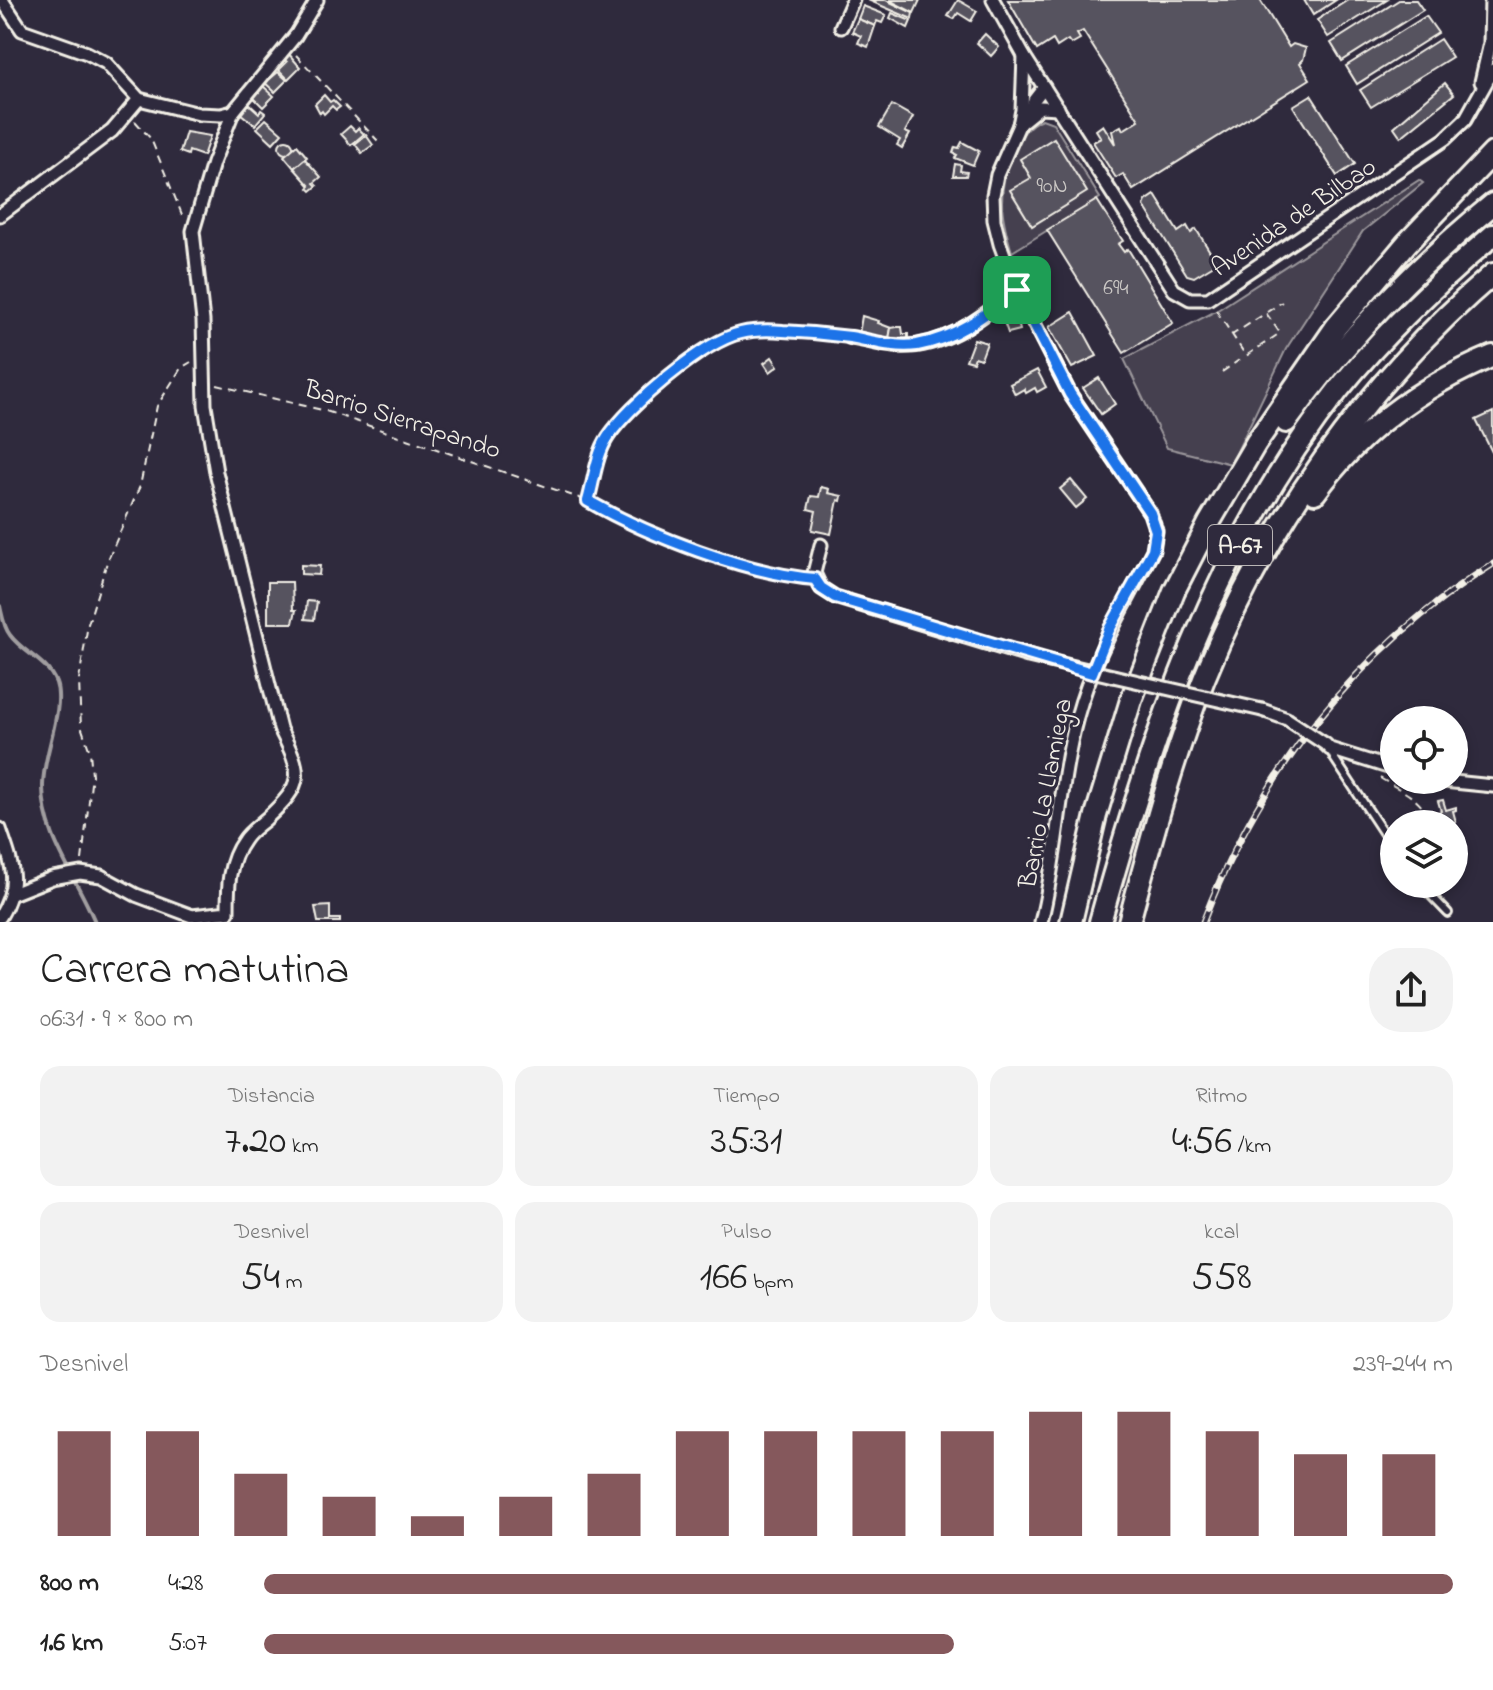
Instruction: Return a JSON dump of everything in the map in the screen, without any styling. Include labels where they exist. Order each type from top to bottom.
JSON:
[{"type":"highway","points":[[1071,922],[1096,815],[1139,677],[1174,591],[1218,507],[1256,443],[1321,348],[1392,259],[1493,153]]},
{"type":"highway","points":[[1164,619],[1182,594],[1244,483],[1322,375],[1377,311],[1493,204]]},
{"type":"highway","name":"A-67","points":[[1100,922],[1163,719],[1201,625],[1251,523],[1298,447],[1359,365],[1431,289],[1493,235]]},
{"type":"highway","name":"A-67","points":[[1129,922],[1156,820],[1205,679],[1260,559],[1319,465],[1404,360],[1451,311],[1493,274]]},
{"type":"highway","points":[[1205,679],[1290,531],[1323,483],[1353,448],[1382,420],[1408,401],[1446,378],[1493,356]]},
{"type":"street","points":[[2,0],[22,30],[106,63],[139,99],[199,114],[233,112]]},
{"type":"street","points":[[12,894],[52,878],[80,873],[101,876],[136,895],[192,916],[228,912],[230,869],[238,850],[246,837],[295,786],[298,769],[280,729],[216,472],[204,380],[203,321],[193,231],[213,163],[233,112],[307,20],[317,0]]},
{"type":"street","points":[[841,27],[853,0]]},
{"type":"street","points":[[993,0],[1058,108]]},
{"type":"street","name":"Avenida de Bilbao","points":[[1479,94],[1490,43],[1492,2]]},
{"type":"street","points":[[1024,56],[1025,88],[1019,125],[997,175],[993,195],[994,220],[1000,244],[1017,290],[1070,394],[1150,513],[1156,531],[1153,550],[1109,630],[1092,673]]},
{"type":"street","name":"Avenida de Bilbao","points":[[1058,108],[1174,290],[1190,299],[1208,299],[1433,149],[1465,120],[1493,70]]},
{"type":"street","points":[[1029,115],[1031,105],[1044,87]]},
{"type":"street","points":[[0,215],[112,131],[139,99]]},
{"type":"street","points":[[1019,125],[1040,107],[1058,108]]},
{"type":"street","points":[[851,338],[896,346],[945,338],[974,323],[1017,290]]},
{"type":"street","points":[[821,545],[815,565],[815,579],[821,588],[835,597],[1092,673],[1262,710],[1287,719],[1327,746],[1380,764]]},
{"type":"street","name":"Barrio La Llamiega","points":[[1041,922],[1052,873],[1069,751],[1092,673]]},
{"type":"street","points":[[1468,783],[1493,786]]},
{"type":"street","points":[[0,829],[11,860],[12,894],[0,917]]},
{"type":"lane","points":[[1327,746],[1380,828]]},
{"type":"lane","points":[[1434,898],[1448,913]]},
{"type":"path","points":[[287,45],[378,141]]},
{"type":"path","points":[[127,115],[142,126],[151,139],[180,214],[193,231]]},
{"type":"path","points":[[1208,299],[1246,356]]},
{"type":"path","points":[[1232,335],[1282,302]]},
{"type":"path","points":[[1222,372],[1280,333],[1266,313]]},
{"type":"path","points":[[588,501],[606,439],[619,422],[689,360],[711,346],[740,333],[762,331],[851,338]]},
{"type":"path","points":[[80,873],[92,775],[90,752],[81,726],[79,697],[88,624],[107,562],[140,486],[157,406],[181,368],[203,356]]},
{"type":"path","name":"Barrio Sierrapando","points":[[204,380],[230,390],[326,411],[388,435],[588,501],[608,513],[731,561],[789,577],[815,579]]},
{"type":"path","points":[[1371,761],[1374,774],[1413,798],[1423,810]]},
{"type":"shaded area","points":[[1042,119],[1053,123],[1100,198],[1012,252],[1003,215],[1004,179],[1017,143],[1024,132]]},
{"type":"shaded area","points":[[1419,180],[1423,183],[1363,231],[1286,349],[1231,464],[1167,448],[1124,359],[1216,311]]},
{"type":"building","points":[[868,0],[886,0],[913,13],[912,19]]},
{"type":"building","points":[[889,0],[920,0],[914,13]]},
{"type":"building","points":[[958,0],[977,11],[971,21],[958,13],[954,19],[948,16]]},
{"type":"building","points":[[1008,0],[1260,0],[1289,47],[1293,44],[1306,48],[1300,63],[1310,79],[1133,190],[1123,174],[1116,178],[1093,142],[1101,138],[1096,130],[1103,125],[1115,144],[1112,131],[1121,126],[1123,130],[1139,120],[1083,31],[1077,34],[1080,39],[1071,44],[1068,40],[1057,47],[1053,40],[1037,50]]},
{"type":"building","points":[[1304,0],[1336,0],[1313,15]]},
{"type":"building","points":[[1348,0],[1387,0],[1328,37],[1317,20]]},
{"type":"building","points":[[1399,0],[1416,0],[1423,10],[1342,61],[1331,43]]},
{"type":"building","points":[[863,6],[886,15],[882,23],[877,21],[875,26],[858,19]]},
{"type":"building","points":[[892,13],[911,21],[908,28],[890,18]]},
{"type":"building","points":[[1426,16],[1438,33],[1357,84],[1346,66]]},
{"type":"building","points":[[858,19],[875,26],[868,47],[858,43],[861,36],[852,32]]},
{"type":"building","points":[[985,34],[999,47],[991,56],[977,43]]},
{"type":"building","points":[[1440,39],[1452,57],[1371,107],[1360,90]]},
{"type":"building","points":[[288,53],[300,67],[288,79],[279,70],[287,62],[283,58]]},
{"type":"building","points":[[278,72],[287,80],[275,92],[262,80],[267,76],[270,79]]},
{"type":"building","points":[[1445,83],[1454,94],[1401,137],[1394,127]]},
{"type":"building","points":[[262,85],[274,96],[263,107],[253,97]]},
{"type":"building","points":[[324,95],[340,107],[336,110],[332,106],[324,114],[322,111],[320,113],[315,104]]},
{"type":"building","points":[[1311,95],[1355,164],[1337,176],[1293,106]]},
{"type":"building","points":[[248,103],[259,113],[261,110],[265,113],[255,125],[240,113]]},
{"type":"building","points":[[892,105],[913,117],[905,132],[910,134],[902,148],[897,145],[900,140],[879,127]]},
{"type":"building","points":[[266,119],[282,133],[273,143],[257,128]]},
{"type":"building","points":[[350,126],[364,134],[351,145],[341,134]]},
{"type":"building","points":[[186,132],[210,136],[203,156],[189,151],[188,155],[180,152]]},
{"type":"building","points":[[366,135],[373,145],[362,153],[355,144]]},
{"type":"building","points":[[1054,138],[1087,192],[1032,226],[1010,190],[1031,178],[1020,159]]},
{"type":"building","points":[[286,140],[293,147],[286,154],[279,147]]},
{"type":"building","points":[[962,142],[979,151],[973,165],[955,158],[955,147],[959,148]]},
{"type":"building","points":[[297,145],[307,157],[294,168],[284,156]]},
{"type":"building","points":[[305,159],[321,177],[311,191],[294,168]]},
{"type":"building","points":[[955,164],[961,165],[960,171],[967,172],[966,176],[953,176]]},
{"type":"building","points":[[1155,195],[1178,232],[1187,226],[1191,233],[1196,229],[1217,263],[1194,277],[1187,275],[1144,206]]},
{"type":"building","points":[[1097,200],[1123,241],[1118,244],[1124,252],[1128,249],[1173,323],[1124,353],[1047,230]]},
{"type":"building","points":[[1012,303],[1017,318],[1004,322],[1002,316],[997,320],[992,314]]},
{"type":"building","points":[[1073,312],[1097,356],[1072,368],[1049,327]]},
{"type":"building","points":[[862,316],[891,328],[889,339],[859,334]]},
{"type":"building","points":[[1017,318],[1020,330],[1008,333],[1004,322]]},
{"type":"building","points":[[902,327],[903,334],[908,334],[908,340],[889,339],[891,328]]},
{"type":"building","points":[[974,339],[987,343],[981,359],[975,357],[973,362],[966,360]]},
{"type":"building","points":[[772,357],[778,366],[770,372],[764,363]]},
{"type":"building","points":[[1037,370],[1046,387],[1026,393],[1024,389],[1015,394],[1010,384]]},
{"type":"building","points":[[1099,378],[1115,404],[1101,414],[1083,388]]},
{"type":"building","points":[[1493,412],[1493,454],[1476,420]]},
{"type":"building","points":[[1071,480],[1087,499],[1076,508],[1060,489]]},
{"type":"building","points":[[821,487],[829,489],[828,493],[842,496],[841,501],[838,500],[831,534],[812,530],[816,511],[808,509],[811,496],[819,497]]},
{"type":"building","points":[[301,565],[320,566],[319,575],[301,574]]},
{"type":"building","points":[[268,582],[292,582],[293,610],[296,610],[293,623],[268,623]]},
{"type":"building","points":[[307,601],[317,602],[314,620],[305,619]]},
{"type":"building","points":[[1443,800],[1446,810],[1441,810],[1438,801]]},
{"type":"building","points":[[330,906],[330,919],[340,919],[340,922],[318,922],[315,907]]},
{"type":"waterway","points":[[0,606],[10,635],[47,668],[56,683],[58,705],[44,773],[44,803],[54,839],[95,922]]},
{"type":"railway","points":[[1203,922],[1226,867],[1253,815],[1318,719],[1398,635],[1493,564]]},
{"type":"route","points":[[1017,290],[1070,394],[1150,513],[1156,531],[1153,550],[1109,630],[1092,673],[835,597],[821,588],[815,579],[789,577],[731,561],[608,513],[588,501],[606,439],[619,422],[689,360],[725,339],[740,333],[784,331],[896,346],[915,345],[961,331],[1017,290]]}]
